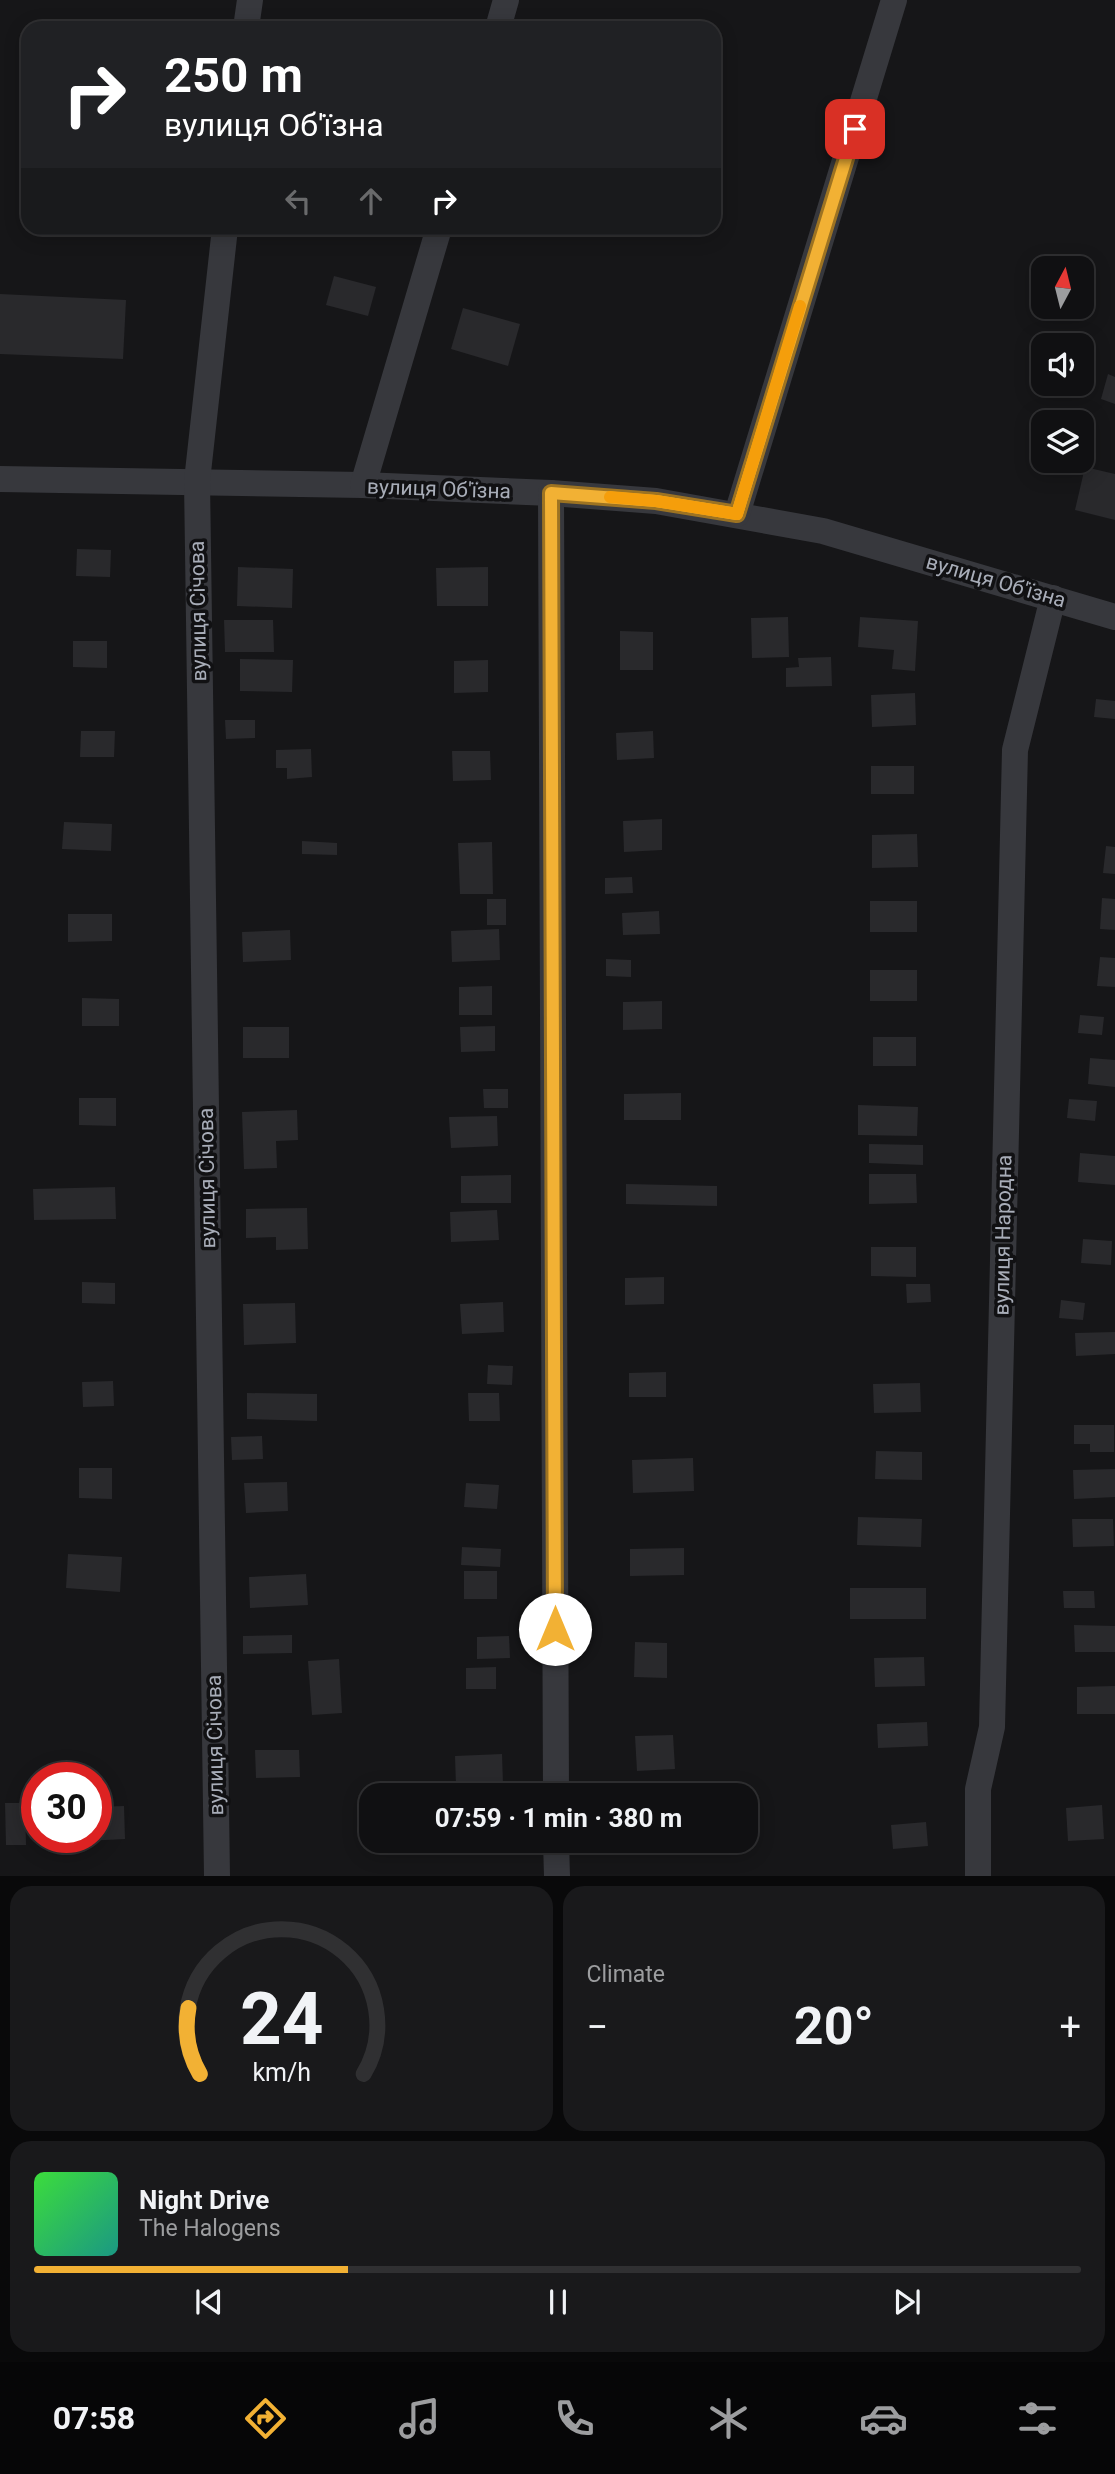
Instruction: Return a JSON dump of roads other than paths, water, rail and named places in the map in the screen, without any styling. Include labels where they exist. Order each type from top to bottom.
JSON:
[{"type":"street","points":[[248,21],[250,0]]},
{"type":"street","points":[[500,21],[506,0]]},
{"type":"street","points":[[737,514],[894,0]]},
{"type":"street","name":"вулиця Січова","points":[[217,1875],[197,481],[224,235]]},
{"type":"street","points":[[363,485],[437,235]]},
{"type":"street","name":"вулиця Об'їзна","points":[[0,479],[363,485],[551,493],[656,501],[823,531],[1115,617]]},
{"type":"street","points":[[551,493],[556,1783]]},
{"type":"street","name":"вулиця Народна","points":[[978,1875],[978,1789],[992,1727],[1015,750],[1053,598]]},
{"type":"street","points":[[556,1853],[557,1875]]}]
